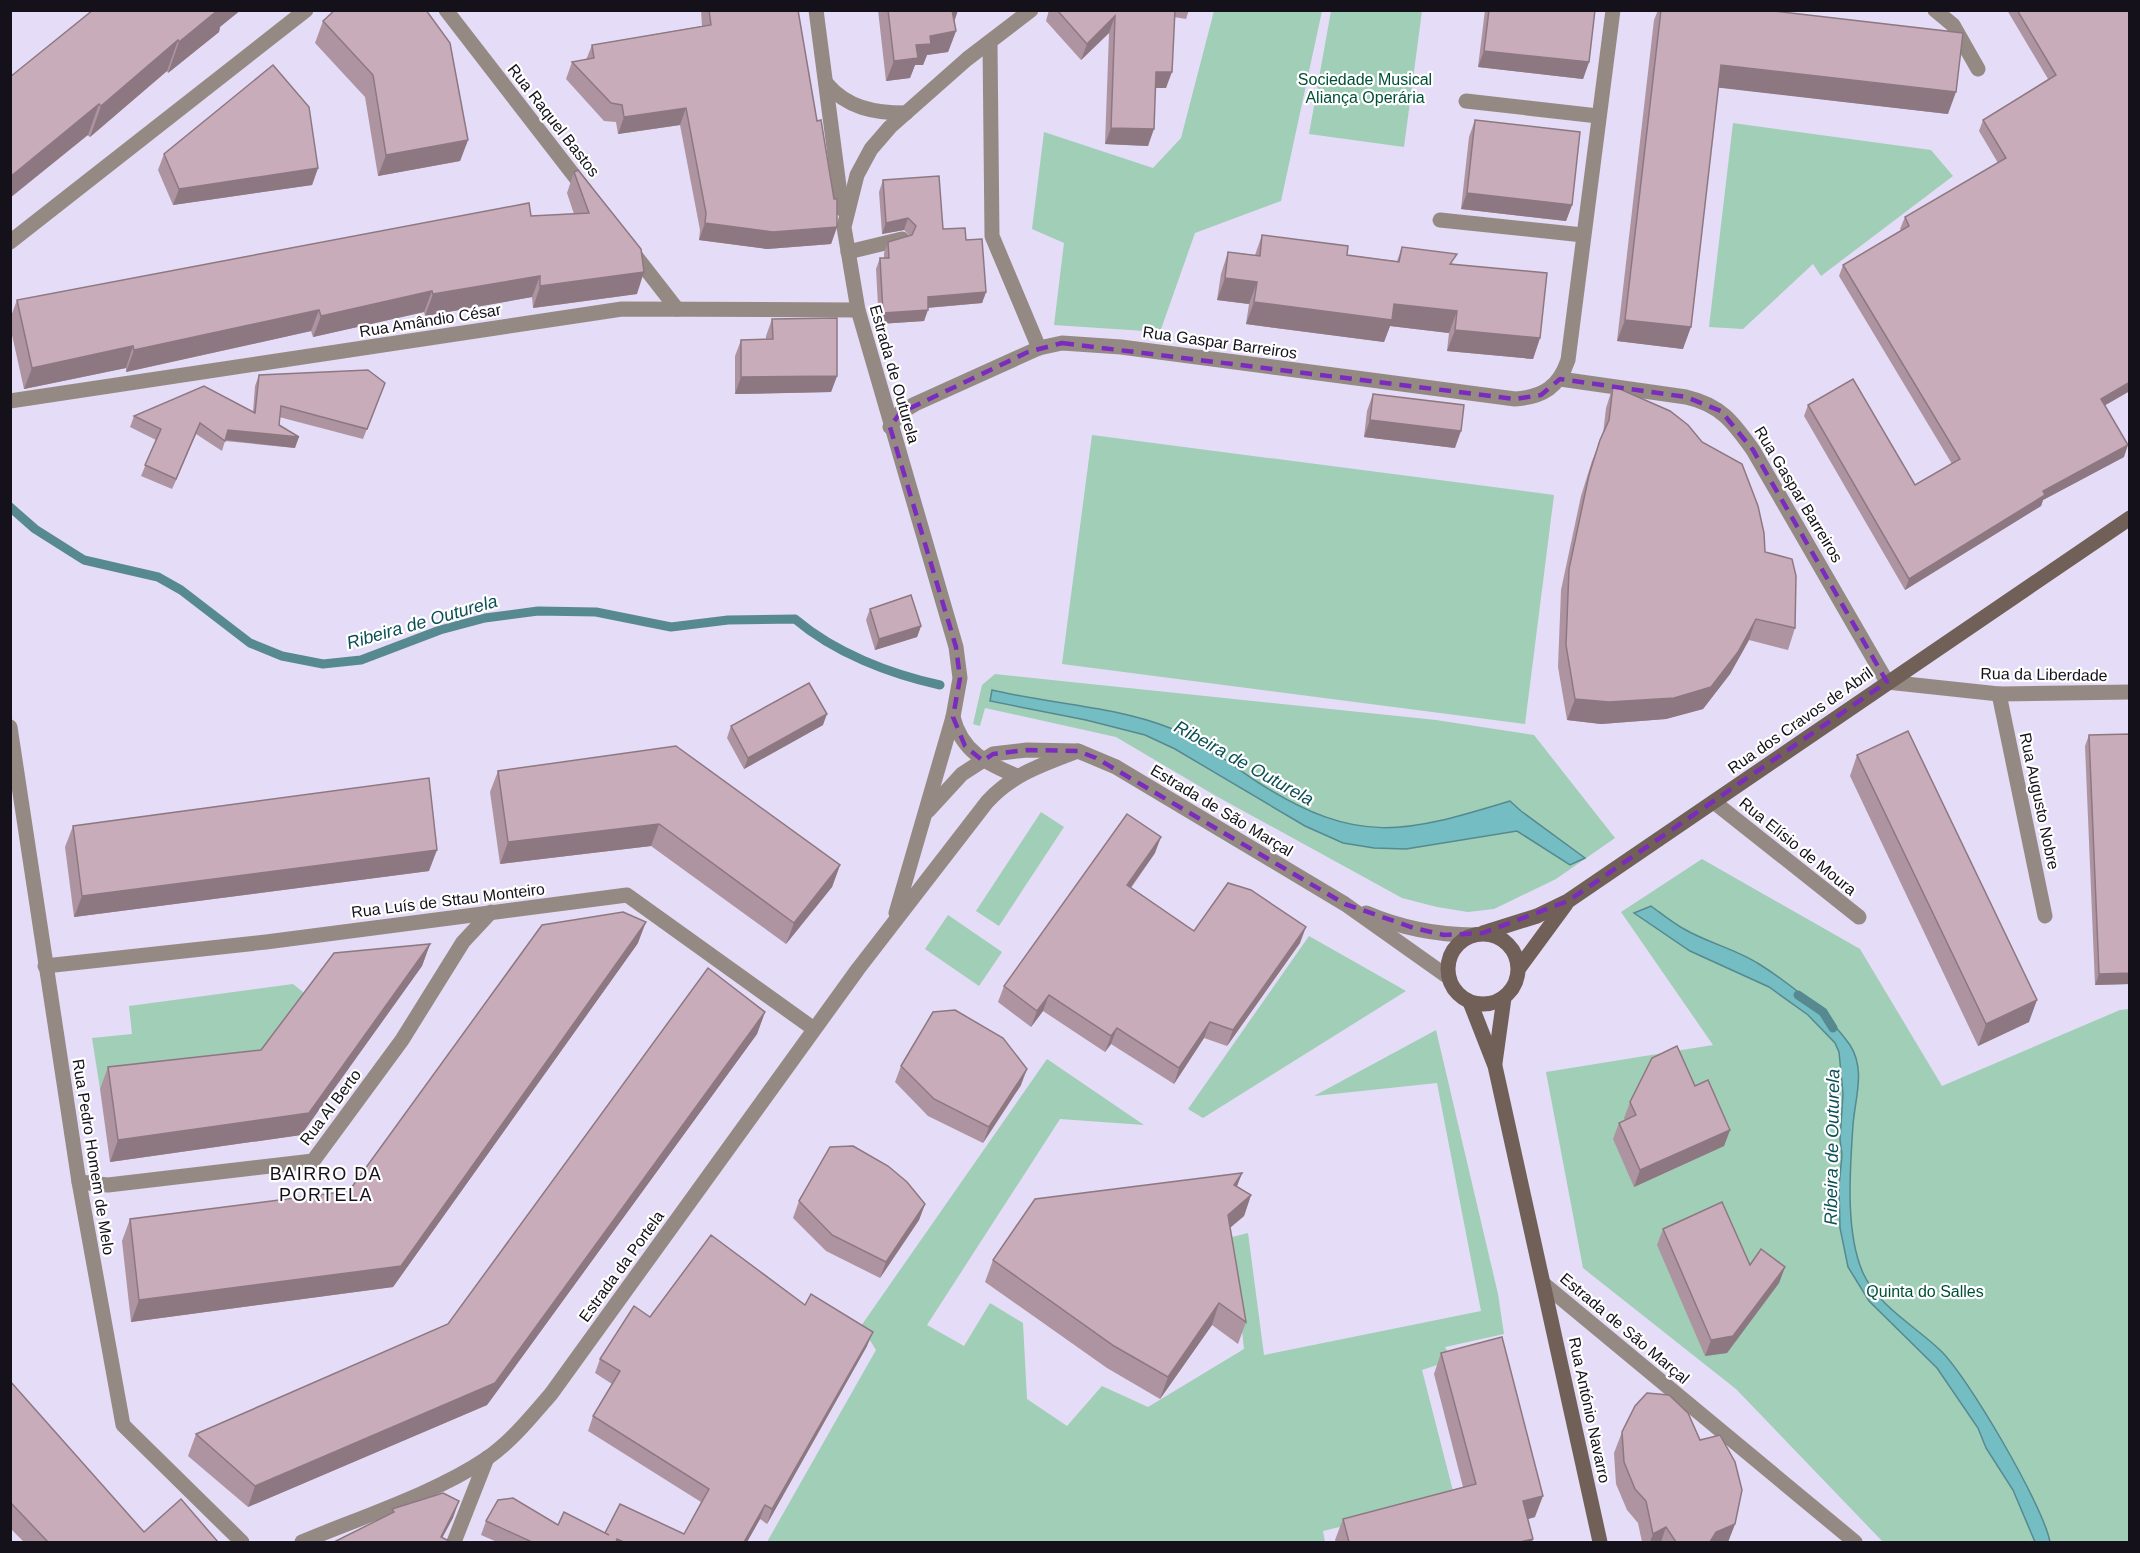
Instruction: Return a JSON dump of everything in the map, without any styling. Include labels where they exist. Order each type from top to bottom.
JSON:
[{"type":"street","points":[[10,242],[306,10]]},
{"type":"street","name":"Rua Raquel Bastos","points":[[446,10],[598,207]]},
{"type":"street","points":[[816,10],[840,176],[844,227]]},
{"type":"street","name":"Estrada de Outurela","points":[[926,813],[953,717],[960,678],[956,647],[858,310],[844,227],[857,175],[871,149],[906,113],[967,59],[1030,10]]},
{"type":"street","points":[[1560,379],[1568,360],[1613,10]]},
{"type":"street","points":[[1935,10],[1953,25],[1978,69]]},
{"type":"street","points":[[990,43],[992,236],[1039,348]]},
{"type":"street","points":[[826,83],[837,96],[863,109],[906,113]]},
{"type":"street","points":[[1466,101],[1598,116]]},
{"type":"street","points":[[1440,220],[1583,235]]},
{"type":"street","points":[[620,235],[677,309]]},
{"type":"street","points":[[848,252],[902,239]]},
{"type":"street","name":"Rua Amândio César","points":[[10,401],[622,309],[858,310]]},
{"type":"street","name":"Rua Gaspar Barreiros","points":[[891,427],[900,413],[915,404],[1039,348],[1062,343],[1121,347],[1515,399],[1541,395],[1560,379],[1705,401],[1721,411],[1735,425],[1753,450],[1887,681]]},
{"type":"street","name":"Rua dos Cravos de Abril","points":[[1479,934],[1537,916],[1568,901],[1887,681],[2130,518]]},
{"type":"street","name":"Rua da Liberdade","points":[[1887,681],[1999,694],[2130,692]]},
{"type":"street","name":"Rua Augusto Nobre","points":[[1999,694],[2045,916]]},
{"type":"street","points":[[953,717],[965,746],[983,761],[1017,777]]},
{"type":"street","name":"Rua Pedro Homem de Melo","points":[[10,727],[79,1182],[123,1425],[242,1542]]},
{"type":"street","name":"Estrada de São Marçal","points":[[894,921],[926,813],[962,774],[993,754],[1027,750],[1078,751],[1116,767],[1345,904],[1448,977]]},
{"type":"street","points":[[894,921],[1000,787],[1017,777],[1078,751]]},
{"type":"street","name":"Rua Elísio de Moura","points":[[1714,802],[1859,917]]},
{"type":"street","name":"Rua Luís de Sttau Monteiro","points":[[45,966],[266,942],[627,895],[814,1029]]},
{"type":"street","points":[[1519,968],[1512,947],[1504,940],[1479,934],[1456,946],[1448,966],[1448,977],[1460,996],[1470,1002],[1482,1005],[1504,998],[1513,990],[1519,968],[1568,901]]},
{"type":"street","name":"Estrada de São Marçal","points":[[1345,904],[1413,928],[1444,935],[1479,934]]},
{"type":"street","name":"Rua Al Berto","points":[[79,1182],[108,1185],[313,1161],[402,1040],[462,942],[491,912]]},
{"type":"street","name":"Estrada da Portela","points":[[302,1542],[459,1476],[487,1458],[516,1434],[550,1394],[894,921]]},
{"type":"street","points":[[1495,1065],[1504,998]]},
{"type":"street","points":[[1470,1002],[1495,1065]]},
{"type":"street","name":"Estrada de São Marçal","points":[[1495,1065],[1545,1285],[1855,1542]]},
{"type":"street","name":"Rua António Navarro","points":[[1545,1285],[1600,1542]]},
{"type":"street","points":[[454,1542],[487,1458]]},
{"type":"highlighted area","points":[[1062,343],[1515,399],[1541,395],[1560,379],[1686,397],[1721,411],[1753,450],[1887,682],[1568,901],[1483,933],[1444,935],[1414,928],[1345,904],[1096,758],[1078,751],[1027,750],[993,754],[983,761],[965,746],[953,717],[960,678],[956,647],[890,427],[900,413],[1028,352]]},
{"type":"green space","points":[[1214,11],[1322,11],[1281,201],[1195,233],[1160,332],[1054,325],[1064,243],[1032,229],[1044,132],[1153,168],[1181,138]]},
{"type":"green space","name":"Sociedade Musical Aliança Operária","points":[[1331,11],[1422,11],[1404,147],[1309,134]]},
{"type":"green space","points":[[1733,123],[1931,150],[1953,176],[1821,276],[1813,264],[1743,329],[1709,327]]},
{"type":"green space","points":[[1092,435],[1554,495],[1525,724],[1062,664]]},
{"type":"green space","points":[[995,674],[1436,720],[1534,735],[1615,838],[1556,879],[1494,909],[1468,912],[1402,898],[1216,796],[1116,737],[985,708],[980,726],[973,724],[982,685]]},
{"type":"green space","points":[[1041,812],[1064,827],[999,926],[976,911]]},
{"type":"green space","name":"Quinta do Salles","points":[[1702,859],[1860,949],[1942,1086],[2120,1010],[2129,1009],[2129,1542],[1883,1542],[1736,1389],[1583,1268],[1546,1072],[1713,1045],[1621,912]]},
{"type":"green space","points":[[948,915],[1002,952],[979,986],[925,949]]},
{"type":"green space","points":[[1309,936],[1406,991],[1203,1118],[1188,1109]]},
{"type":"green space","points":[[293,984],[309,997],[253,1072],[100,1089],[92,1038],[132,1034],[129,1006]]},
{"type":"green space","points":[[1436,1030],[1498,1294],[1504,1334],[1445,1347],[1452,1360],[1422,1370],[1455,1499],[1323,1531],[1325,1542],[767,1542],[876,1350],[861,1326],[1047,1059],[1144,1125],[1060,1119],[927,1325],[964,1346],[990,1303],[1023,1323],[1027,1399],[1067,1426],[1102,1386],[1148,1407],[1244,1349],[1232,1237],[1248,1233],[1264,1355],[1481,1311],[1437,1083],[1314,1096]]},
{"type":"shaded area","points":[[992,690],[1104,710],[1170,728],[1205,746],[1259,783],[1294,803],[1325,817],[1354,825],[1382,828],[1411,826],[1440,821],[1510,801],[1585,858],[1570,865],[1517,831],[1406,849],[1374,848],[1343,843],[1305,826],[1175,749],[1145,735],[1086,720],[990,701]]},
{"type":"shaded area","points":[[1651,906],[1684,929],[1741,954],[1771,972],[1820,1011],[1850,1045],[1858,1064],[1859,1074],[1851,1161],[1851,1220],[1857,1257],[1863,1273],[1887,1306],[1940,1350],[1968,1386],[2020,1472],[2045,1525],[2050,1542],[2035,1542],[2013,1490],[1986,1448],[1978,1428],[1937,1368],[1869,1301],[1848,1267],[1840,1228],[1839,1186],[1842,1155],[1840,1140],[1843,1094],[1839,1052],[1835,1043],[1808,1015],[1769,987],[1690,951],[1634,913]]},
{"type":"building","points":[[93,10],[218,10],[10,177],[10,77]]},
{"type":"building","points":[[335,10],[426,10],[450,43],[468,140],[386,155],[373,75],[323,21]]},
{"type":"building","points":[[709,10],[798,10],[817,121],[821,120],[834,199],[837,199],[837,227],[773,232],[705,223],[706,213],[686,108],[624,117],[622,105],[611,103],[572,62],[594,58],[592,45],[711,25]]},
{"type":"building","points":[[888,10],[952,10],[956,31],[930,36],[931,44],[916,45],[918,58],[894,61]]},
{"type":"building","points":[[1057,10],[1175,10],[1172,72],[1156,72],[1154,129],[1111,128],[1115,16],[1087,44]]},
{"type":"building","points":[[1489,10],[1595,10],[1589,62],[1484,51]]},
{"type":"building","points":[[1661,10],[1765,10],[1963,33],[1956,92],[1721,65],[1691,327],[1625,320]]},
{"type":"building","points":[[2017,10],[2130,10],[2130,382],[2101,399],[2128,445],[2043,491],[2045,495],[1909,579],[1808,405],[1853,379],[1915,485],[1960,459],[1843,265],[1909,226],[1905,217],[2006,158],[1983,120],[2056,75]]},
{"type":"building","points":[[273,65],[309,107],[318,168],[179,189],[164,154]]},
{"type":"building","points":[[1475,120],[1580,132],[1572,205],[1467,193]]},
{"type":"building","points":[[578,170],[641,249],[644,272],[540,286],[540,276],[433,294],[432,291],[321,316],[319,310],[134,350],[133,346],[32,368],[17,300],[529,203],[531,216],[589,213],[574,172]]},
{"type":"building","points":[[939,176],[943,229],[965,228],[966,240],[982,239],[986,292],[928,297],[928,310],[883,313],[880,258],[889,258],[888,242],[912,235],[916,226],[908,218],[886,223],[883,180]]},
{"type":"building","points":[[1262,235],[1348,246],[1347,255],[1399,262],[1402,247],[1457,254],[1450,264],[1547,273],[1540,338],[1455,330],[1457,311],[1394,304],[1392,320],[1254,302],[1257,282],[1225,278],[1228,252],[1260,256]]},
{"type":"building","points":[[837,318],[837,376],[741,377],[741,340],[773,339],[772,319]]},
{"type":"building","points":[[368,370],[385,383],[367,429],[281,406],[279,425],[299,437],[228,430],[225,441],[200,423],[176,479],[145,465],[161,429],[134,416],[204,386],[255,413],[259,375]]},
{"type":"building","points":[[1613,386],[1670,411],[1688,425],[1702,442],[1742,464],[1758,506],[1764,533],[1765,552],[1792,559],[1796,576],[1795,628],[1756,619],[1738,652],[1711,687],[1674,698],[1609,702],[1575,699],[1566,645],[1569,569],[1589,475],[1609,420]]},
{"type":"building","points":[[1373,394],[1464,405],[1461,431],[1370,420]]},
{"type":"building","points":[[911,595],[921,626],[879,639],[870,609]]},
{"type":"building","points":[[809,683],[827,714],[748,758],[731,726]]},
{"type":"building","points":[[1908,731],[2037,1000],[1986,1024],[1857,755]]},
{"type":"building","points":[[2130,734],[2130,973],[2099,974],[2089,735]]},
{"type":"building","points":[[676,746],[840,865],[794,923],[659,824],[508,842],[498,771]]},
{"type":"building","points":[[429,778],[437,850],[82,896],[73,826]]},
{"type":"building","points":[[1127,814],[1161,837],[1127,885],[1194,931],[1228,883],[1251,890],[1306,927],[1233,1030],[1210,1022],[1179,1068],[1117,1028],[1111,1036],[1049,995],[1037,1011],[1004,986]]},
{"type":"building","points":[[623,912],[646,922],[401,1266],[139,1300],[130,1219],[349,1191],[542,925]]},
{"type":"building","points":[[430,944],[309,1113],[118,1140],[108,1067],[261,1050],[334,953]]},
{"type":"building","points":[[708,968],[765,1012],[495,1383],[255,1486],[196,1434],[448,1324]]},
{"type":"building","points":[[955,1010],[1003,1038],[1027,1069],[989,1127],[934,1099],[901,1066],[933,1012]]},
{"type":"building","points":[[1677,1046],[1695,1086],[1708,1080],[1730,1130],[1640,1170],[1619,1123],[1636,1115],[1630,1102],[1652,1058]]},
{"type":"building","points":[[853,1146],[888,1166],[907,1182],[925,1204],[886,1262],[832,1235],[799,1201],[830,1147]]},
{"type":"building","points":[[1242,1173],[1234,1185],[1251,1195],[1228,1215],[1246,1322],[1219,1303],[1168,1377],[1114,1346],[993,1260],[1035,1199]]},
{"type":"building","points":[[1722,1202],[1750,1265],[1761,1249],[1785,1267],[1733,1336],[1711,1340],[1663,1229]]},
{"type":"building","points":[[711,1235],[805,1305],[811,1294],[873,1332],[772,1509],[765,1505],[744,1542],[624,1542],[617,1539],[616,1542],[532,1542],[486,1521],[498,1500],[513,1498],[558,1525],[564,1512],[605,1533],[620,1504],[684,1534],[709,1489],[593,1416],[620,1371],[600,1359],[634,1306],[650,1317]]},
{"type":"building","points":[[1502,1337],[1543,1496],[1523,1501],[1533,1539],[1520,1542],[1349,1542],[1343,1519],[1476,1484],[1441,1353]]},
{"type":"building","points":[[10,1381],[144,1532],[181,1499],[218,1542],[48,1542],[10,1502]]},
{"type":"building","points":[[1647,1393],[1669,1395],[1688,1413],[1700,1440],[1720,1435],[1735,1462],[1742,1490],[1735,1524],[1716,1532],[1710,1542],[1676,1542],[1666,1527],[1653,1534],[1646,1501],[1635,1489],[1624,1462],[1622,1432],[1635,1406]]},
{"type":"building","points":[[443,1493],[459,1501],[441,1537],[451,1542],[334,1542],[394,1512],[392,1509]]},
{"type":"waterway","name":"Ribeira de Outurela","points":[[10,507],[35,529],[84,560],[158,577],[181,590],[250,643],[282,656],[323,664],[361,660],[440,630],[485,618],[538,611],[596,612],[671,627],[728,620],[795,619],[828,642],[864,661],[902,675],[940,685]]},
{"type":"waterway","name":"Ribeira de Outurela","points":[[1798,995],[1823,1012],[1833,1028]]},
{"type":"district","name":"BAIRRO DA PORTELA","points":[[326,1184]]}]
